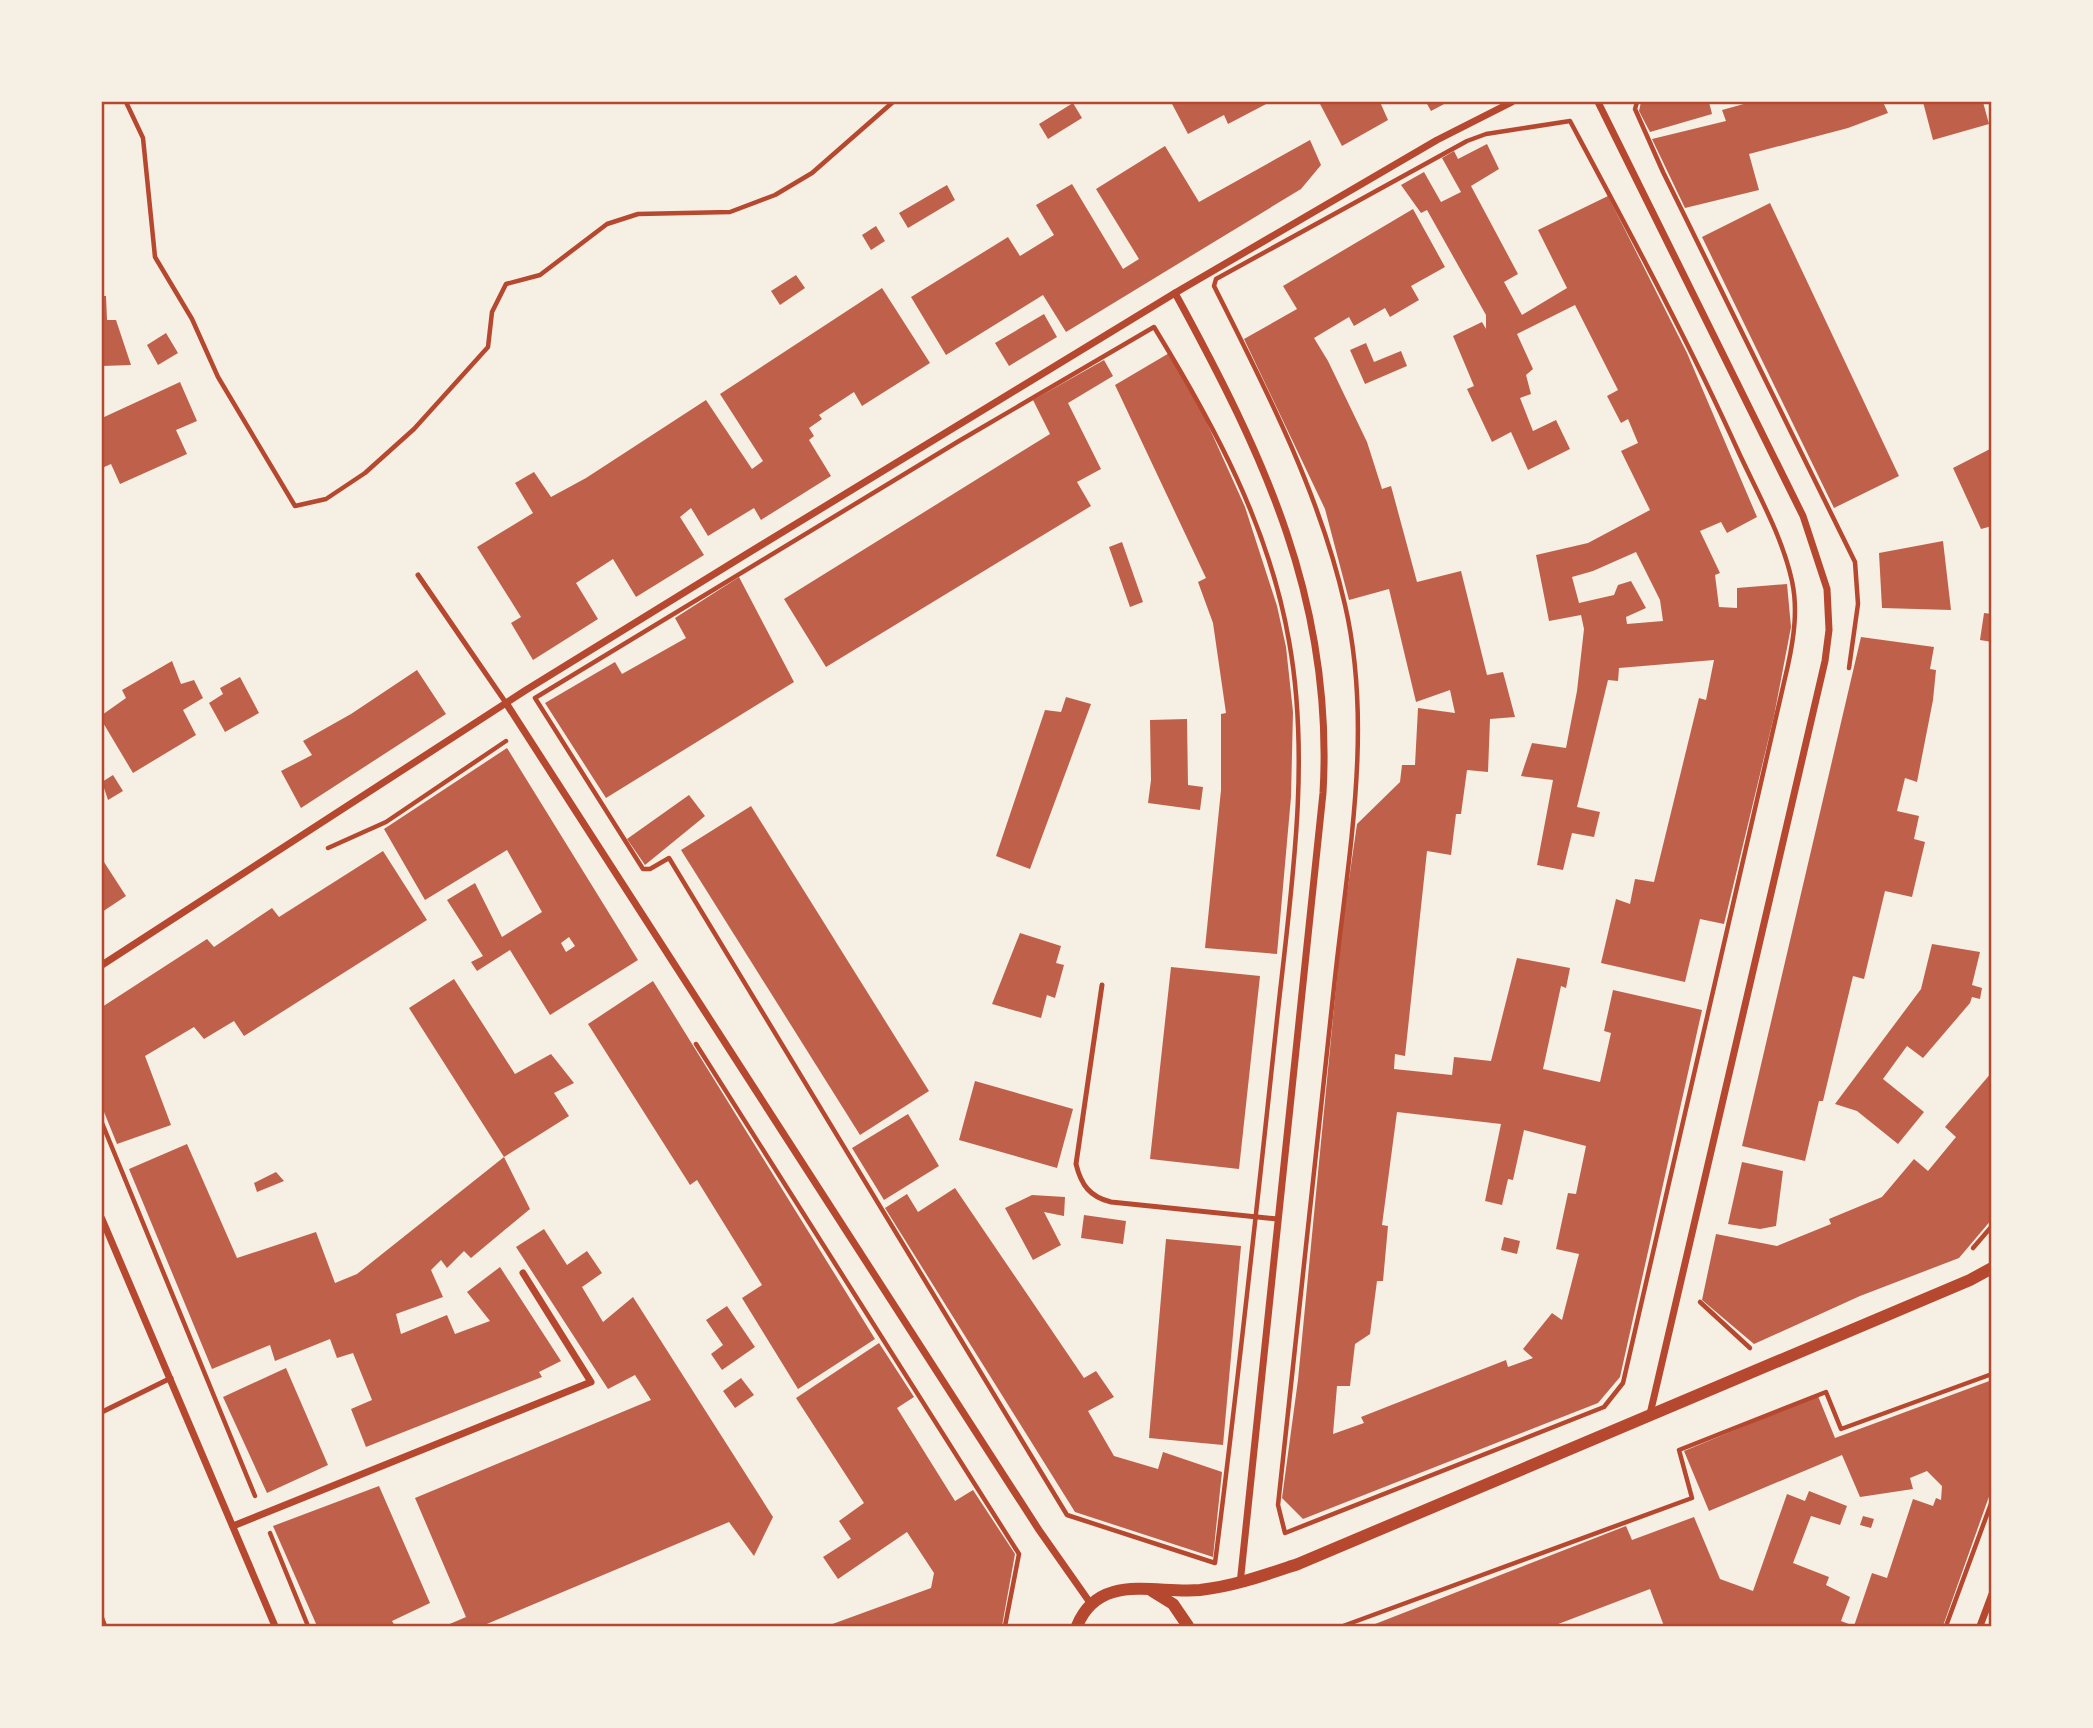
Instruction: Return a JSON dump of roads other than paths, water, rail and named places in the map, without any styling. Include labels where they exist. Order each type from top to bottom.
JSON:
[{"type":"street","points":[[102,965],[506,703],[1175,293],[1437,139],[1512,102]]},
{"type":"street","points":[[1598,102],[1803,516],[1828,589],[1829,609],[1828,639],[1822,674],[1650,1415]]},
{"type":"street","points":[[1175,293],[1248,432],[1289,537],[1316,642],[1325,724],[1323,793],[1240,1584]]},
{"type":"street","points":[[506,703],[1039,1530],[1091,1604]]},
{"type":"street","points":[[102,1219],[275,1626]]},
{"type":"street","points":[[1077,1626],[1091,1604],[1115,1590],[1197,1590],[1240,1584],[1298,1563],[1970,1280],[1992,1268]]},
{"type":"street","points":[[233,1527],[591,1382],[523,1273]]},
{"type":"street","points":[[1144,1589],[1170,1601],[1188,1626]]},
{"type":"street","points":[[1980,1626],[1992,1594]]},
{"type":"lane","points":[[418,575],[506,703]]},
{"type":"lane","points":[[1102,985],[1076,1164],[1080,1180],[1098,1199],[1111,1202],[1278,1219]]},
{"type":"lane","points":[[102,1412],[171,1378]]}]
